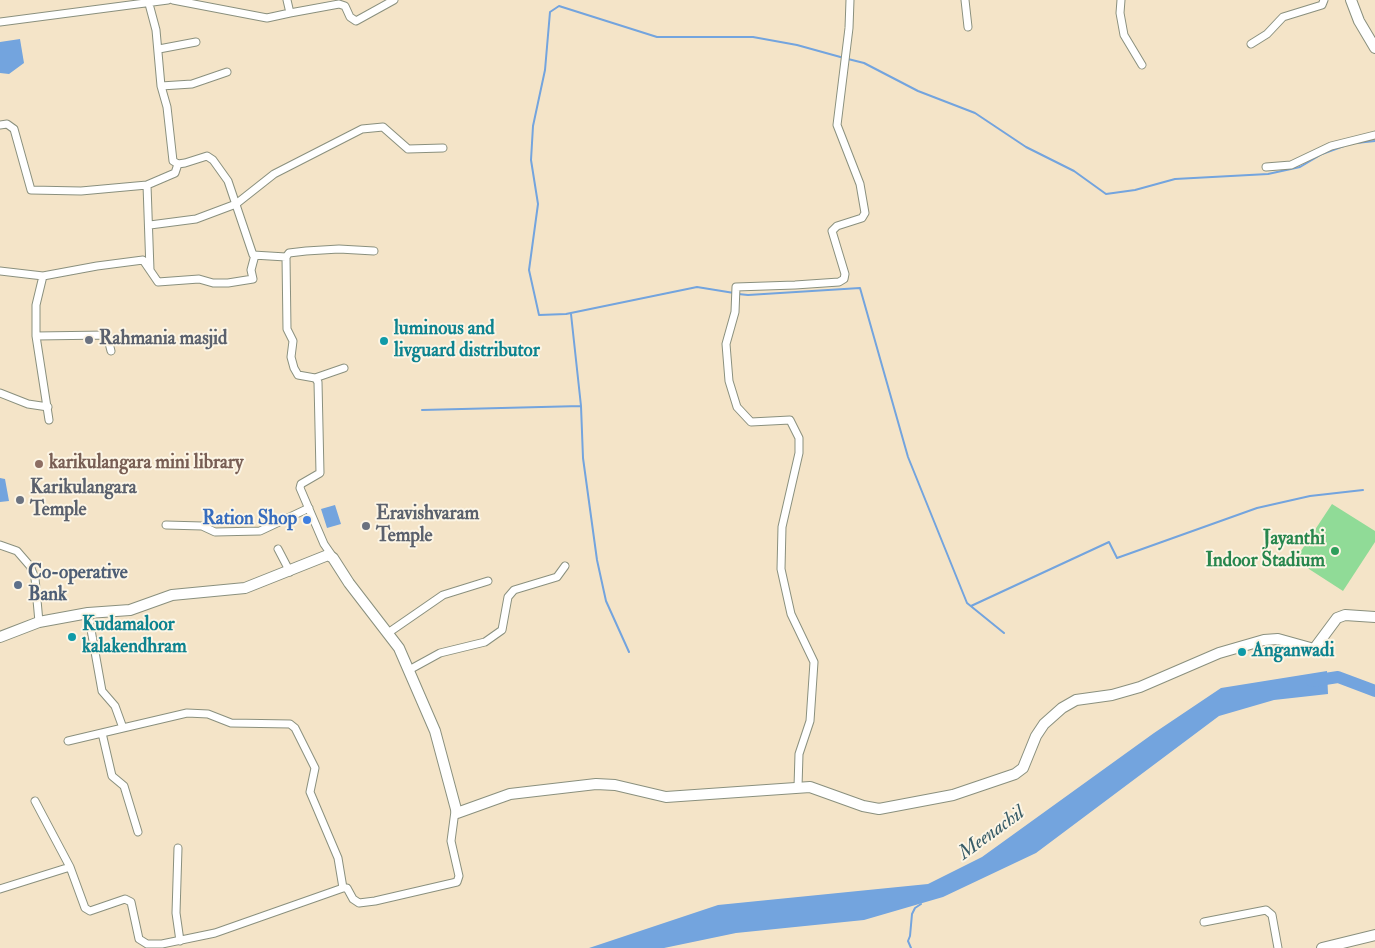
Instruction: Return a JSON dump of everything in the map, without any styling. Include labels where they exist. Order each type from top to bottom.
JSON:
[{"type":"main road","points":[[1351,0],[1359,21],[1375,48]]},
{"type":"main road","points":[[0,637],[39,622],[88,613],[130,610],[172,595],[245,588],[290,572],[328,555],[333,558],[349,583],[388,633],[409,670],[435,732],[455,811],[460,814],[510,794],[596,784],[615,785],[666,797],[798,786],[822,791],[870,808],[879,808],[953,795],[1015,774],[1023,768],[1036,736],[1044,724],[1062,708],[1076,700],[1112,695],[1140,687],[1219,652],[1264,640],[1278,639],[1314,649],[1341,616],[1375,617]]},
{"type":"main road","points":[[1322,948],[1375,935]]},
{"type":"street","points":[[0,22],[168,0]]},
{"type":"street","points":[[173,0],[267,18],[339,4],[345,6],[350,17],[356,21],[394,0]]},
{"type":"street","points":[[287,0],[290,13]]},
{"type":"street","points":[[798,786],[799,754],[810,721],[814,662],[792,614],[781,569],[782,526],[799,453],[798,438],[790,420],[751,422],[738,407],[729,381],[726,344],[735,312],[736,287],[839,282],[844,279],[845,274],[832,231],[836,226],[862,218],[865,214],[860,184],[837,128],[843,66],[850,28],[850,0]]},
{"type":"street","points":[[965,0],[968,27]]},
{"type":"street","points":[[1121,0],[1120,13],[1124,35],[1142,65]]},
{"type":"street","points":[[1251,44],[1266,34],[1283,17],[1322,4],[1324,0]]},
{"type":"street","points":[[149,2],[159,49],[161,86],[167,107],[172,157],[178,164]]},
{"type":"street","points":[[159,49],[196,42]]},
{"type":"street","points":[[161,86],[192,84],[227,72]]},
{"type":"street","points":[[0,126],[7,124],[14,129],[31,190],[82,191],[147,185],[175,173],[178,164]]},
{"type":"street","points":[[150,225],[196,220],[236,204],[274,174],[362,129],[383,127],[408,149],[443,148]]},
{"type":"street","points":[[1266,167],[1291,165],[1331,146],[1375,135]]},
{"type":"street","points":[[0,271],[43,276],[143,260],[158,282],[199,279],[213,283],[228,283],[253,279],[251,270],[255,256],[249,247],[228,180],[207,156],[178,164]]},
{"type":"street","points":[[147,185],[150,225],[150,270]]},
{"type":"street","points":[[344,368],[315,378],[302,377],[294,368],[291,357],[293,341],[287,329],[286,257],[289,253],[306,251],[339,249],[374,251]]},
{"type":"street","points":[[255,256],[286,257]]},
{"type":"street","points":[[43,276],[36,304],[36,336],[50,420]]},
{"type":"street","points":[[36,336],[107,335],[112,351]]},
{"type":"street","points":[[315,378],[318,382],[320,473],[301,484],[300,488],[324,544],[333,558]]},
{"type":"street","points":[[0,393],[28,404],[48,407]]},
{"type":"street","points":[[166,526],[202,526],[215,532],[260,531],[309,508]]},
{"type":"street","points":[[0,545],[17,551],[30,566],[34,578],[39,622]]},
{"type":"street","points":[[278,549],[290,572]]},
{"type":"street","points":[[409,670],[440,653],[485,642],[502,630],[508,597],[514,590],[557,577],[565,566]]},
{"type":"street","points":[[388,633],[421,609],[451,591],[488,581]]},
{"type":"street","points":[[88,613],[102,691],[115,706],[123,728]]},
{"type":"street","points":[[68,742],[187,713],[208,714],[231,723],[290,724],[299,733],[315,768],[310,792],[338,858],[344,888],[347,888],[353,899],[359,903],[375,902],[457,882],[459,876],[452,841],[455,811]]},
{"type":"street","points":[[102,733],[112,776],[124,786],[138,832]]},
{"type":"street","points":[[35,801],[70,867],[85,908],[90,911],[125,899],[131,902],[139,939],[147,944],[180,941],[216,932],[344,888]]},
{"type":"street","points":[[178,848],[176,914],[180,941]]},
{"type":"street","points":[[0,889],[70,867]]},
{"type":"street","points":[[1204,922],[1266,910],[1272,915],[1278,948]]},
{"type":"green space","name":"Jayanthi Indoor Stadium","points":[[1332,504],[1375,531],[1375,542],[1343,591],[1295,560]]},
{"type":"water","points":[[20,39],[24,63],[9,74],[0,73],[0,42]]},
{"type":"water","points":[[0,478],[5,479],[9,501],[0,502]]},
{"type":"water","points":[[335,505],[341,524],[327,528],[321,509]]},
{"type":"water","points":[[1327,671],[1328,694],[1274,700],[1219,716],[1036,853],[943,897],[864,920],[736,933],[664,948],[589,948],[718,905],[928,884],[982,857],[1154,733],[1221,688]]},
{"type":"waterway","points":[[734,293],[697,287],[566,314],[539,315],[529,270],[538,204],[531,160],[533,126],[545,70],[550,12],[559,6],[657,37],[753,37],[797,45],[844,58]]},
{"type":"waterway","points":[[848,59],[864,63],[918,91],[975,113],[1026,147],[1074,171],[1106,194],[1135,190],[1175,179],[1268,174],[1300,167],[1322,154],[1344,146]]},
{"type":"waterway","points":[[1356,143],[1375,141]]},
{"type":"waterway","points":[[738,294],[860,288],[908,457],[967,603],[1004,633]]},
{"type":"waterway","points":[[571,314],[581,406],[583,458],[597,560],[606,601],[629,652]]},
{"type":"waterway","points":[[422,410],[581,406]]},
{"type":"waterway","points":[[971,606],[1109,542],[1117,558],[1257,508],[1310,496],[1363,490]]},
{"type":"waterway","name":"Meenachil","points":[[1312,681],[1338,677],[1375,691]]},
{"type":"waterway","points":[[911,948],[908,941],[912,914],[915,908],[921,904]]},
{"type":"place","name":"Rahmania masjid","points":[[89,340]]},
{"type":"place","name":"luminous and livguard distributor","points":[[384,341]]},
{"type":"place","name":"karikulangara mini library","points":[[39,464]]},
{"type":"place","name":"Karikulangara Temple","points":[[20,500]]},
{"type":"place","name":"Ration Shop","points":[[307,520]]},
{"type":"place","name":"Eravishvaram Temple","points":[[366,526]]},
{"type":"place","name":"Jayanthi Indoor Stadium","points":[[1335,551]]},
{"type":"place","name":"Co-operative Bank","points":[[18,585]]},
{"type":"place","name":"Kudamaloor kalakendhram","points":[[72,637]]},
{"type":"place","name":"Anganwadi","points":[[1242,652]]}]
